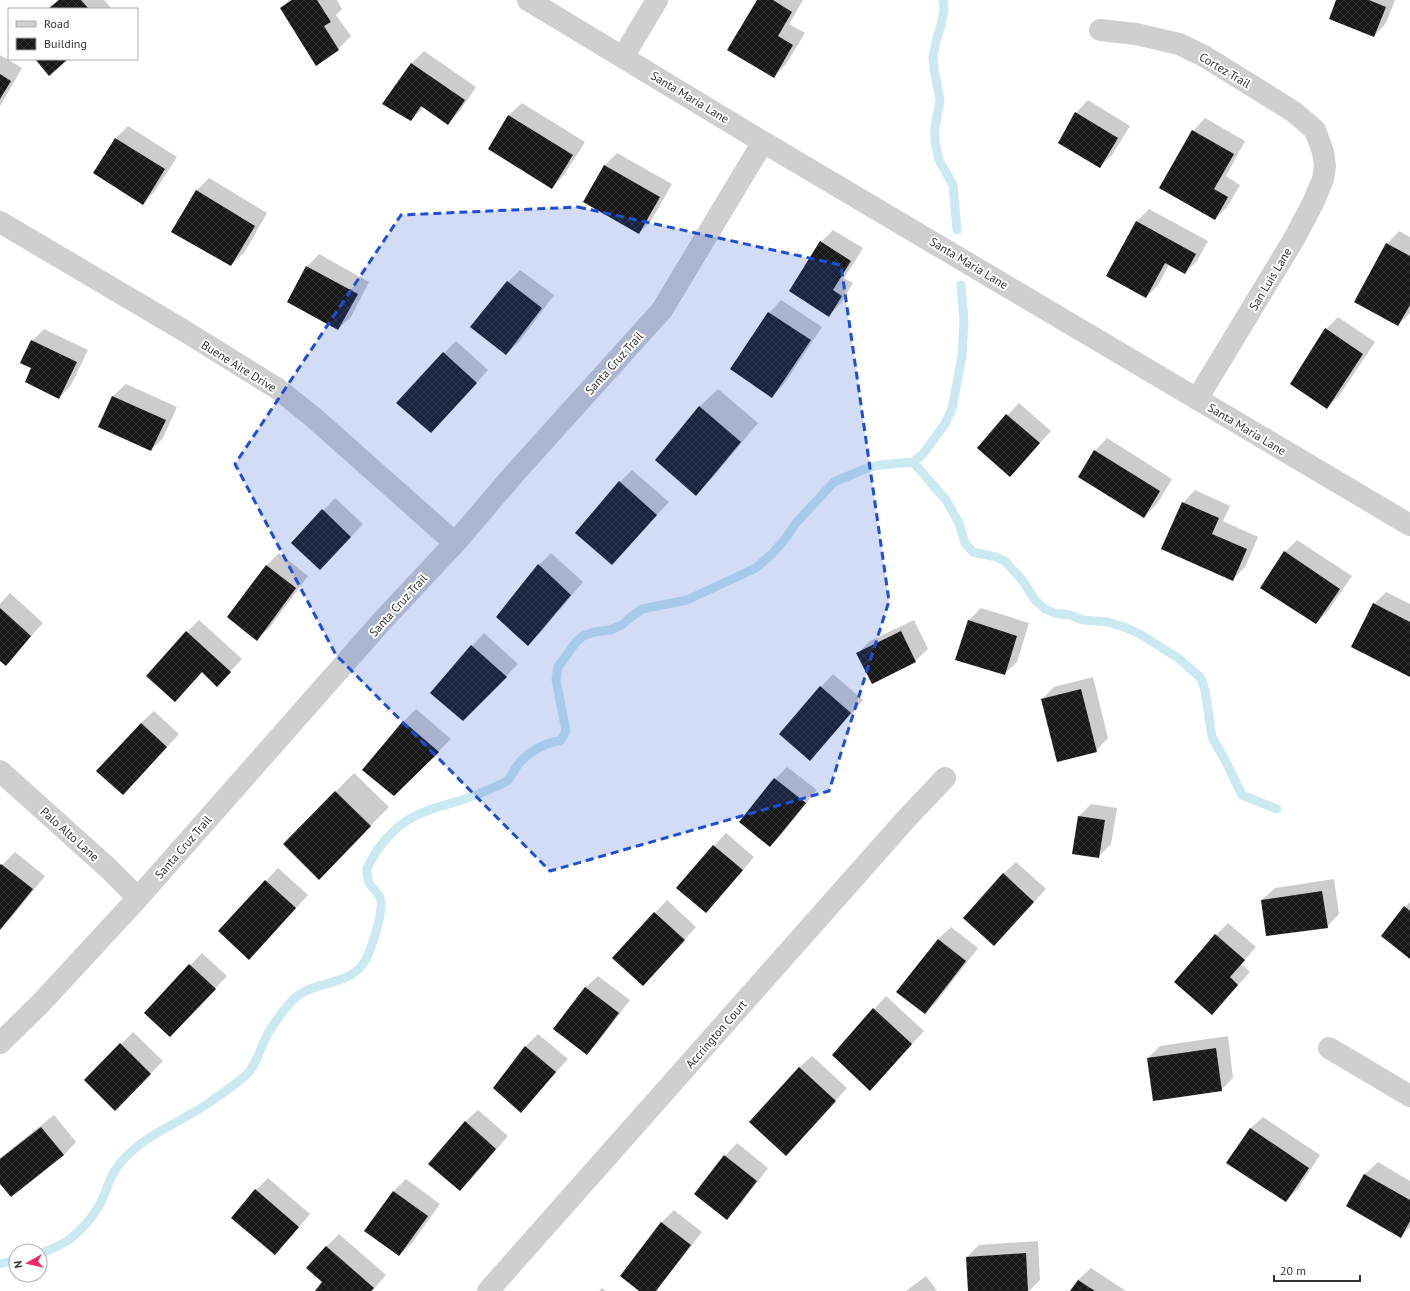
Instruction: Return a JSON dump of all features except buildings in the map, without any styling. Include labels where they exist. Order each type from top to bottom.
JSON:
[{"type":"street","name":"Santa Maria Lane","points":[[528,0],[763,142],[1410,525]]},
{"type":"street","points":[[623,57],[657,0]]},
{"type":"street","name":"Cortez Trail","points":[[1100,30],[1136,34],[1179,44],[1204,56],[1294,112],[1315,130],[1323,152]]},
{"type":"street","name":"Santa Cruz Trail","points":[[0,1043],[40,1004],[138,898],[383,620],[455,543],[514,474],[662,310],[763,142]]},
{"type":"street","name":"San Luis Lane","points":[[1197,399],[1294,239],[1314,203],[1323,179],[1325,166],[1323,152]]},
{"type":"street","name":"Buene Aire Drive","points":[[0,222],[183,330],[278,389],[313,417],[455,543]]},
{"type":"street","name":"Palo Alto Lane","points":[[0,772],[108,868],[138,898]]},
{"type":"street","name":"Accrington Court","points":[[488,1291],[907,818],[945,778]]},
{"type":"street","points":[[1329,1048],[1410,1096]]},
{"type":"highlighted area","points":[[578,207],[841,265],[889,601],[829,791],[550,871],[336,655],[235,464],[401,215]]},
{"type":"waterway","points":[[943,0],[944,10],[933,57],[940,100],[935,128],[935,142],[939,160],[953,185],[957,230]]},
{"type":"waterway","points":[[48,1250],[67,1241],[77,1233],[95,1213],[115,1170],[140,1144],[201,1108],[229,1089],[249,1072],[255,1063],[271,1028],[291,1002],[300,994],[309,989],[340,980],[358,970],[365,961],[371,948],[381,911],[380,898],[369,882],[367,868],[383,842],[390,835],[415,816],[470,797],[507,781],[521,761],[531,752],[542,746],[561,740],[566,731],[556,680],[558,667],[576,642],[583,636],[594,632],[610,630],[622,625],[642,609],[687,600],[756,568],[772,554],[796,523],[834,482],[865,469],[880,465],[913,462],[922,455],[945,424],[952,409],[962,356],[964,321],[961,285]]},
{"type":"waterway","points":[[913,462],[946,500],[959,523],[965,543],[973,552],[996,557],[1006,562],[1023,581],[1035,600],[1045,609],[1054,613],[1070,615],[1083,620],[1108,622],[1140,634],[1178,658],[1201,678],[1205,690],[1212,737],[1242,795],[1277,809]]},
{"type":"waterway","points":[[0,1264],[8,1262]]}]
